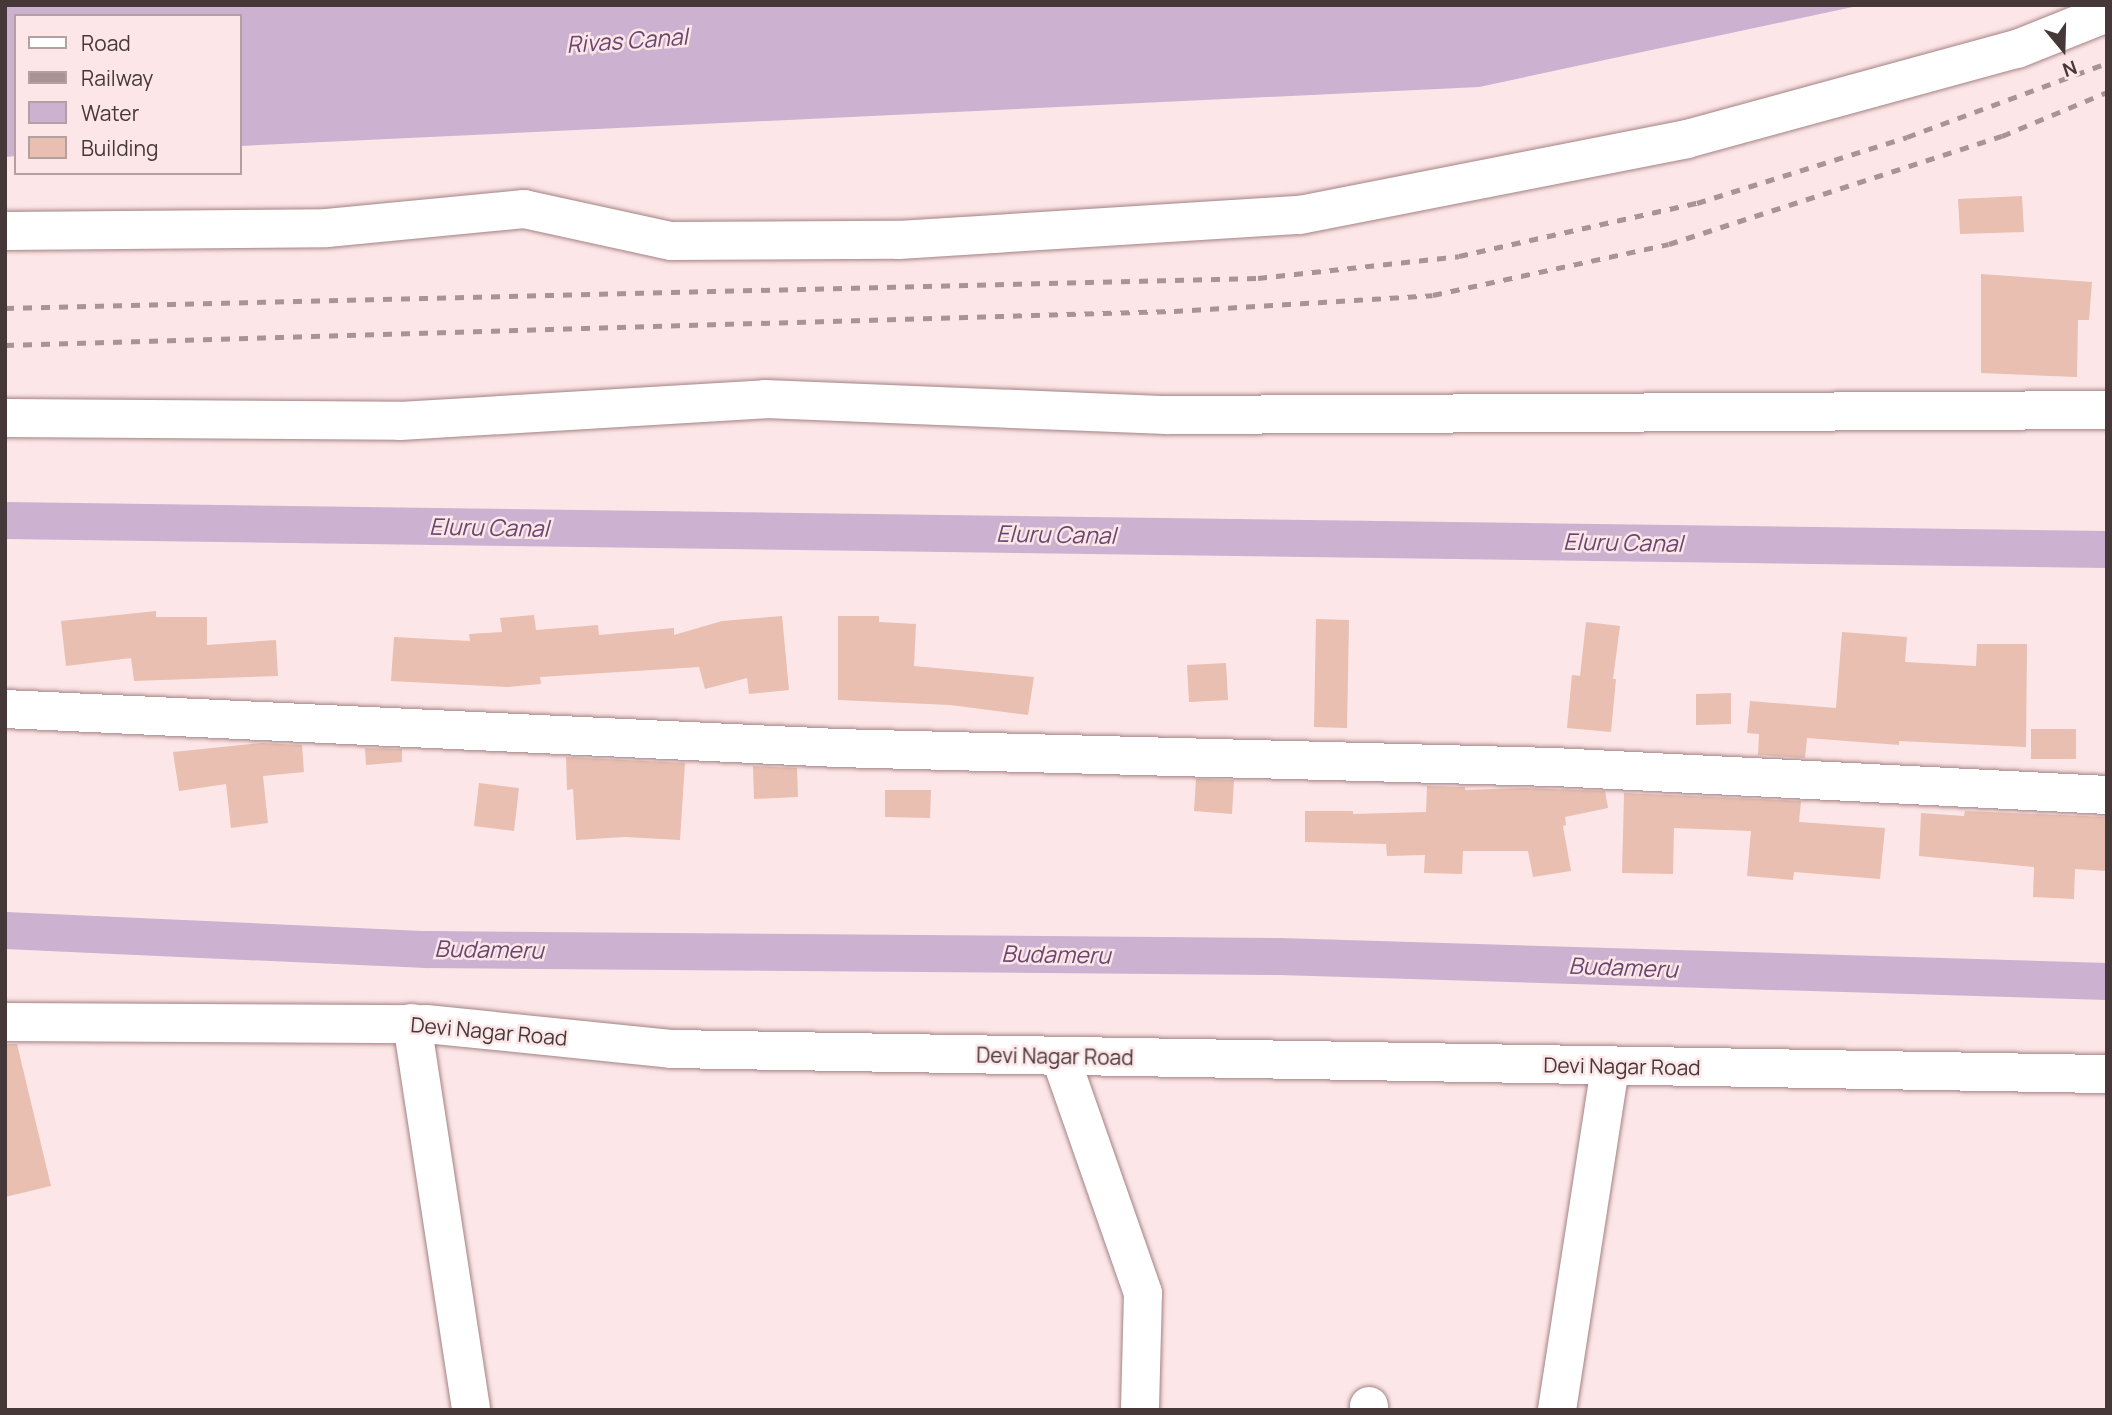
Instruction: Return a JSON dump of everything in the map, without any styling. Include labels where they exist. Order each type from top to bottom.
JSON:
[{"type":"street","points":[[5,232],[327,228],[524,209],[671,241],[899,240],[1300,215],[1687,139],[2017,49],[2107,13]]},
{"type":"street","points":[[5,418],[400,421],[765,399],[1167,415],[2107,410]]},
{"type":"street","points":[[5,709],[837,748],[1554,767],[2107,795]]},
{"type":"street","name":"Devi Nagar Road","points":[[5,1022],[412,1023],[671,1049],[2107,1074]]},
{"type":"street","points":[[412,1023],[471,1410]]},
{"type":"street","points":[[1060,1056],[1143,1293],[1140,1410]]},
{"type":"street","points":[[1557,1410],[1610,1066]]},
{"type":"water","name":"Rivas Canal","points":[[5,5],[1862,5],[1479,87],[242,146],[242,14],[14,14],[14,156],[5,157]]},
{"type":"building","points":[[2022,196],[2024,232],[1960,234],[1958,199]]},
{"type":"building","points":[[1981,274],[2092,282],[2089,320],[2078,320],[2077,377],[1981,373]]},
{"type":"building","points":[[156,611],[156,617],[207,617],[207,645],[276,640],[278,676],[134,681],[131,658],[66,666],[61,621]]},
{"type":"building","points":[[534,615],[536,630],[598,625],[599,635],[674,628],[674,635],[722,621],[782,616],[789,690],[749,694],[747,678],[705,689],[699,667],[540,677],[541,684],[507,687],[391,681],[394,637],[470,641],[469,634],[502,632],[500,618]]},
{"type":"building","points":[[838,616],[879,616],[879,622],[916,624],[914,666],[1034,677],[1028,715],[950,705],[838,700]]},
{"type":"building","points":[[1316,619],[1349,620],[1347,728],[1314,727]]},
{"type":"building","points":[[1586,622],[1620,626],[1613,679],[1616,679],[1611,732],[1567,728],[1572,675],[1580,676]]},
{"type":"building","points":[[1842,632],[1907,637],[1905,662],[1976,666],[1977,644],[2027,644],[2026,747],[1899,741],[1899,745],[1807,738],[1805,758],[1758,755],[1759,734],[1747,733],[1750,701],[1836,708]]},
{"type":"building","points":[[1226,663],[1228,700],[1189,702],[1187,665]]},
{"type":"building","points":[[1731,693],[1731,724],[1696,725],[1696,694]]},
{"type":"building","points":[[2031,729],[2076,729],[2076,759],[2031,759]]},
{"type":"building","points":[[262,743],[302,745],[304,772],[263,776],[268,823],[231,828],[226,784],[179,791],[173,752]]},
{"type":"building","points":[[365,748],[402,749],[402,762],[366,765]]},
{"type":"building","points":[[566,757],[685,763],[680,840],[625,837],[576,840],[573,789],[567,790]]},
{"type":"building","points":[[753,766],[797,768],[798,797],[754,799]]},
{"type":"building","points":[[1196,779],[1234,780],[1232,814],[1194,811]]},
{"type":"building","points":[[479,783],[519,788],[514,831],[474,826]]},
{"type":"building","points":[[1427,786],[1465,787],[1465,790],[1525,788],[1605,791],[1608,808],[1565,817],[1566,825],[1563,826],[1571,871],[1533,877],[1528,851],[1463,851],[1462,874],[1424,873],[1425,855],[1387,856],[1386,844],[1305,842],[1305,811],[1353,811],[1353,814],[1426,812]]},
{"type":"building","points":[[885,790],[931,790],[930,818],[885,817]]},
{"type":"building","points":[[1624,793],[1801,801],[1799,822],[1885,828],[1880,879],[1794,872],[1793,880],[1747,876],[1751,831],[1674,828],[1673,874],[1622,873]]},
{"type":"building","points":[[1965,811],[2107,817],[2107,871],[2075,869],[2074,899],[2033,897],[2034,867],[1919,856],[1921,813],[1964,816]]},
{"type":"building","points":[[5,1044],[17,1044],[51,1186],[5,1197]]},
{"type":"waterway","name":"Eluru Canal","points":[[5,520],[2107,549]]},
{"type":"waterway","name":"Budameru","points":[[5,930],[427,949],[1279,956],[2107,981]]},
{"type":"railway","points":[[5,308],[1258,278],[1459,256],[1697,203],[1907,137],[2107,63]]},
{"type":"railway","points":[[5,345],[1174,311],[1433,295],[1669,244],[2002,136],[2107,92]]}]
